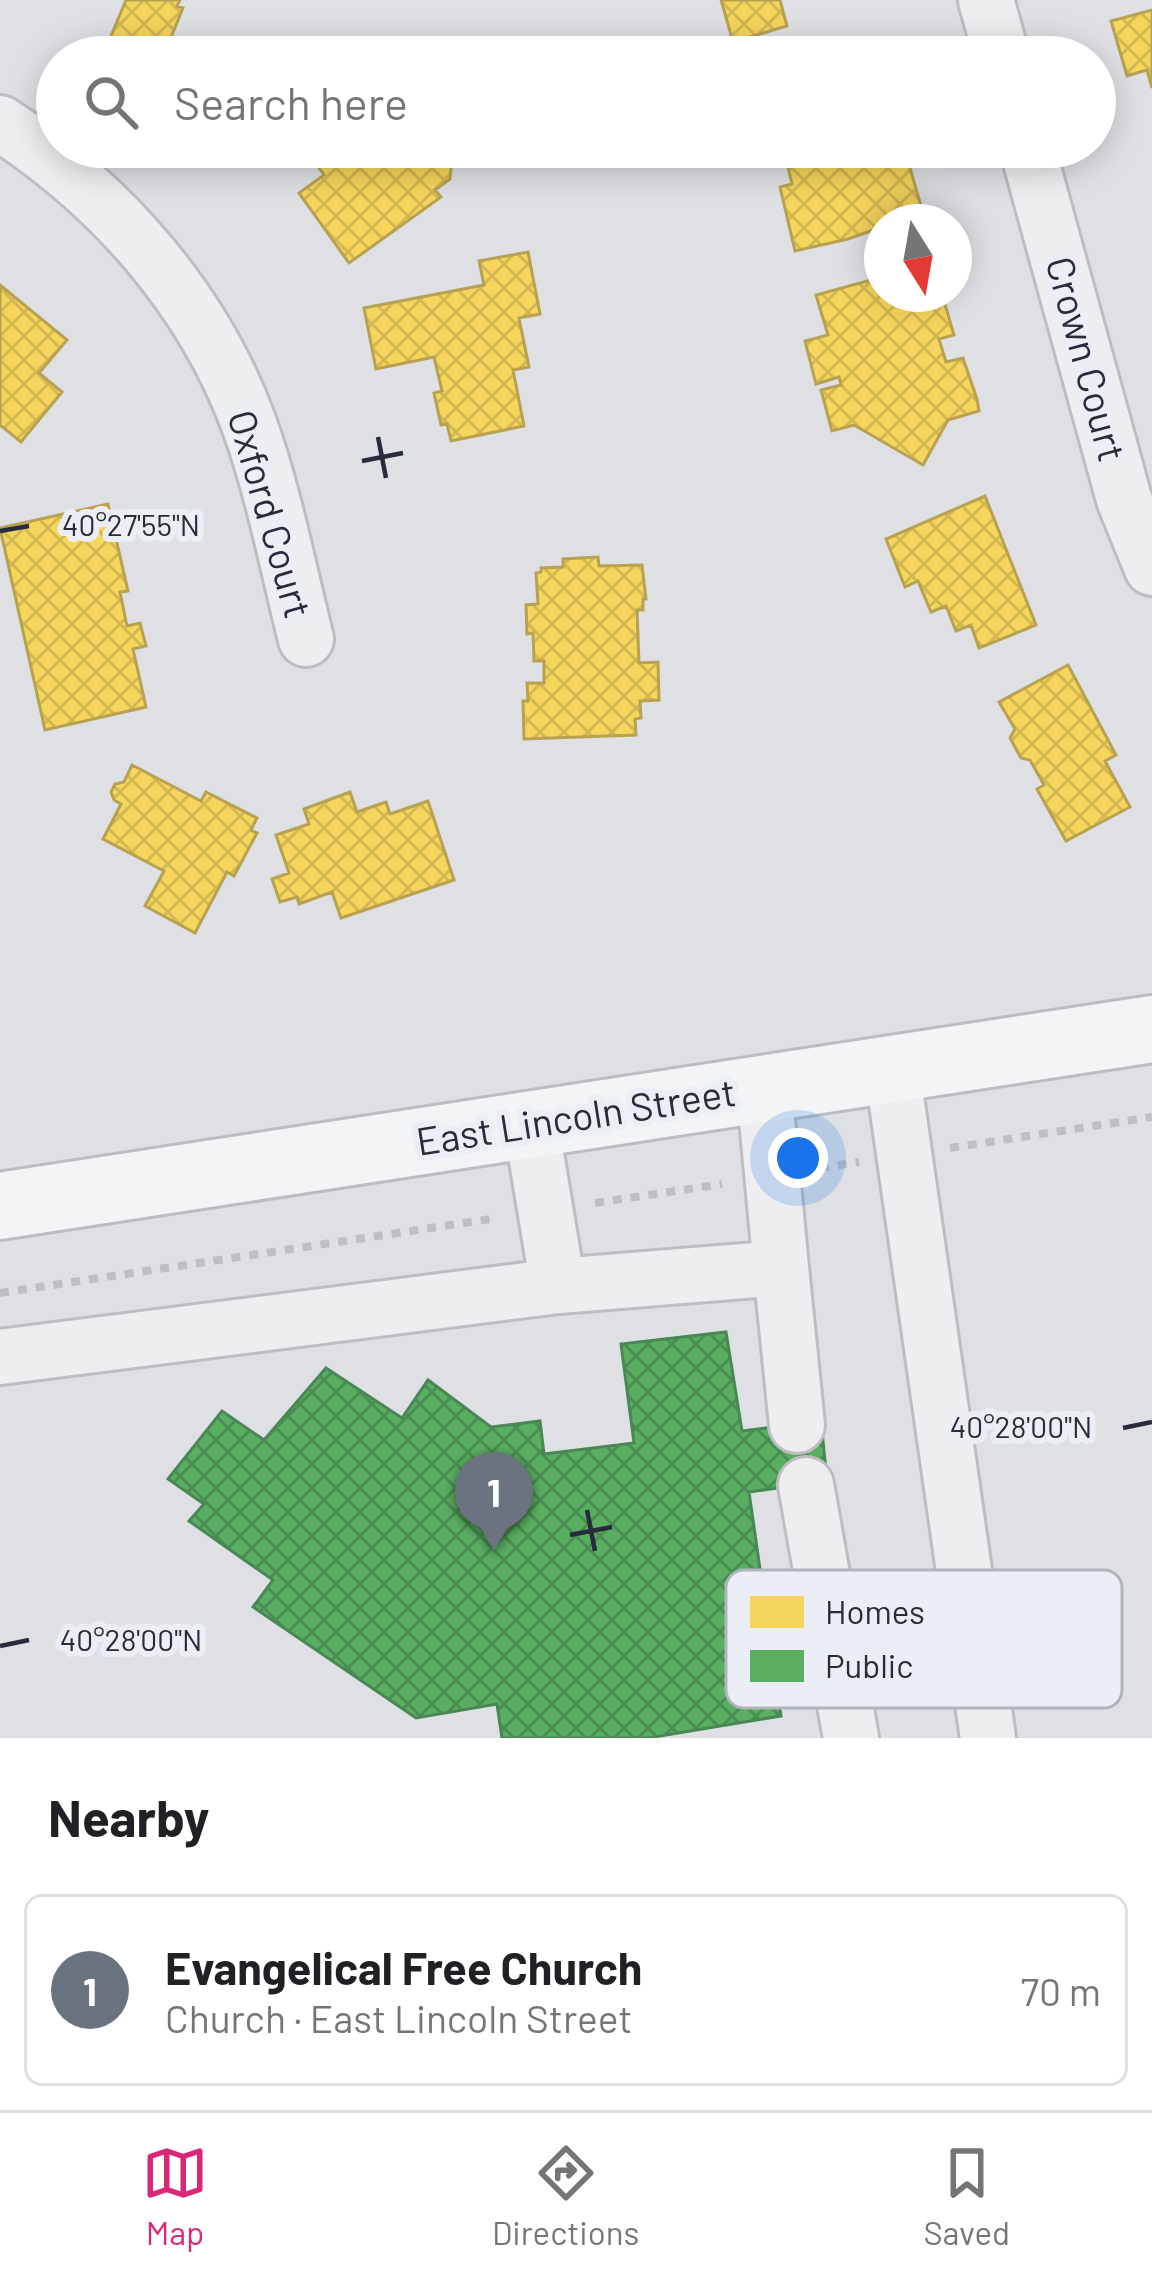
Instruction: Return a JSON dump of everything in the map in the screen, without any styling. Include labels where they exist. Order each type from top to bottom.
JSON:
[{"type":"main road","name":"East Lincoln Street","points":[[0,1205],[1152,1029]]},
{"type":"street","points":[[986,0],[996,36]]},
{"type":"street","name":"Oxford Court","points":[[0,123],[36,146]]},
{"type":"street","name":"Oxford Court","points":[[62,168],[107,206],[178,290],[205,332],[261,458],[306,639]]},
{"type":"street","name":"Crown Court","points":[[1033,168],[1124,499],[1152,568]]},
{"type":"street","points":[[892,1069],[964,1570]]},
{"type":"street","points":[[764,1088],[797,1424]]},
{"type":"street","points":[[531,1124],[558,1286]]},
{"type":"street","points":[[0,1357],[558,1286],[781,1268]]},
{"type":"street","points":[[806,1484],[821,1570]]},
{"type":"street","points":[[846,1708],[851,1738]]},
{"type":"street","points":[[984,1708],[988,1738]]},
{"type":"building: Homes","points":[[126,0],[180,0],[177,6],[183,8],[172,36],[111,36]]},
{"type":"building: Homes","points":[[721,0],[780,0],[787,26],[753,36],[731,36]]},
{"type":"building: Homes","points":[[1152,10],[1152,88],[1147,70],[1127,76],[1111,21]]},
{"type":"building: Homes","points":[[319,168],[451,168],[450,179],[435,190],[441,197],[349,263],[299,193],[324,175]]},
{"type":"building: Homes","points":[[788,168],[910,168],[921,204],[864,204],[864,233],[795,251],[780,187],[792,184]]},
{"type":"building: Homes","points":[[528,252],[540,314],[519,318],[529,367],[513,370],[524,426],[451,441],[447,424],[441,425],[434,393],[442,391],[434,357],[376,369],[364,308],[484,285],[479,261]]},
{"type":"building: Homes","points":[[864,282],[864,312],[947,312],[954,335],[939,339],[946,362],[963,358],[979,411],[948,420],[923,465],[854,425],[832,431],[821,390],[841,385],[839,377],[816,384],[805,341],[828,335],[816,295]]},
{"type":"building: Homes","points":[[0,285],[67,340],[39,373],[62,392],[21,442],[0,425]]},
{"type":"building: Homes","points":[[985,496],[1036,625],[979,648],[971,625],[956,631],[946,606],[931,612],[918,581],[905,587],[886,539]]},
{"type":"building: Homes","points":[[108,504],[128,591],[120,592],[127,626],[140,623],[146,646],[133,649],[146,707],[45,730],[0,528]]},
{"type":"building: Homes","points":[[598,557],[599,566],[642,565],[646,599],[643,610],[637,610],[639,663],[658,662],[659,700],[640,701],[636,735],[524,739],[527,683],[544,683],[544,661],[534,661],[533,633],[527,634],[526,605],[538,604],[536,573],[541,568],[563,567],[563,559]]},
{"type":"building: Homes","points":[[1068,665],[1116,755],[1105,761],[1130,807],[1066,841],[1037,789],[1044,785],[1010,738],[1015,729],[999,702]]},
{"type":"building: Homes","points":[[132,765],[201,801],[206,792],[257,818],[251,830],[257,833],[234,876],[227,872],[195,933],[145,906],[164,871],[103,839],[121,804],[111,792],[115,784],[124,782]]},
{"type":"building: Homes","points":[[350,792],[357,812],[386,802],[390,814],[428,801],[454,880],[341,918],[332,892],[299,904],[297,897],[280,902],[272,879],[289,873],[276,835],[309,824],[304,809]]},
{"type":"building: Public","points":[[726,1332],[742,1431],[821,1421],[827,1481],[749,1492],[760,1570],[726,1570],[726,1708],[780,1708],[781,1716],[648,1738],[502,1738],[497,1704],[416,1718],[253,1607],[273,1580],[189,1521],[204,1504],[168,1479],[222,1411],[264,1440],[326,1368],[402,1418],[428,1380],[491,1427],[540,1421],[544,1454],[634,1443],[621,1344]]},
{"type":"place","name":"Evangelical Free Church","points":[[494,1551]]}]
